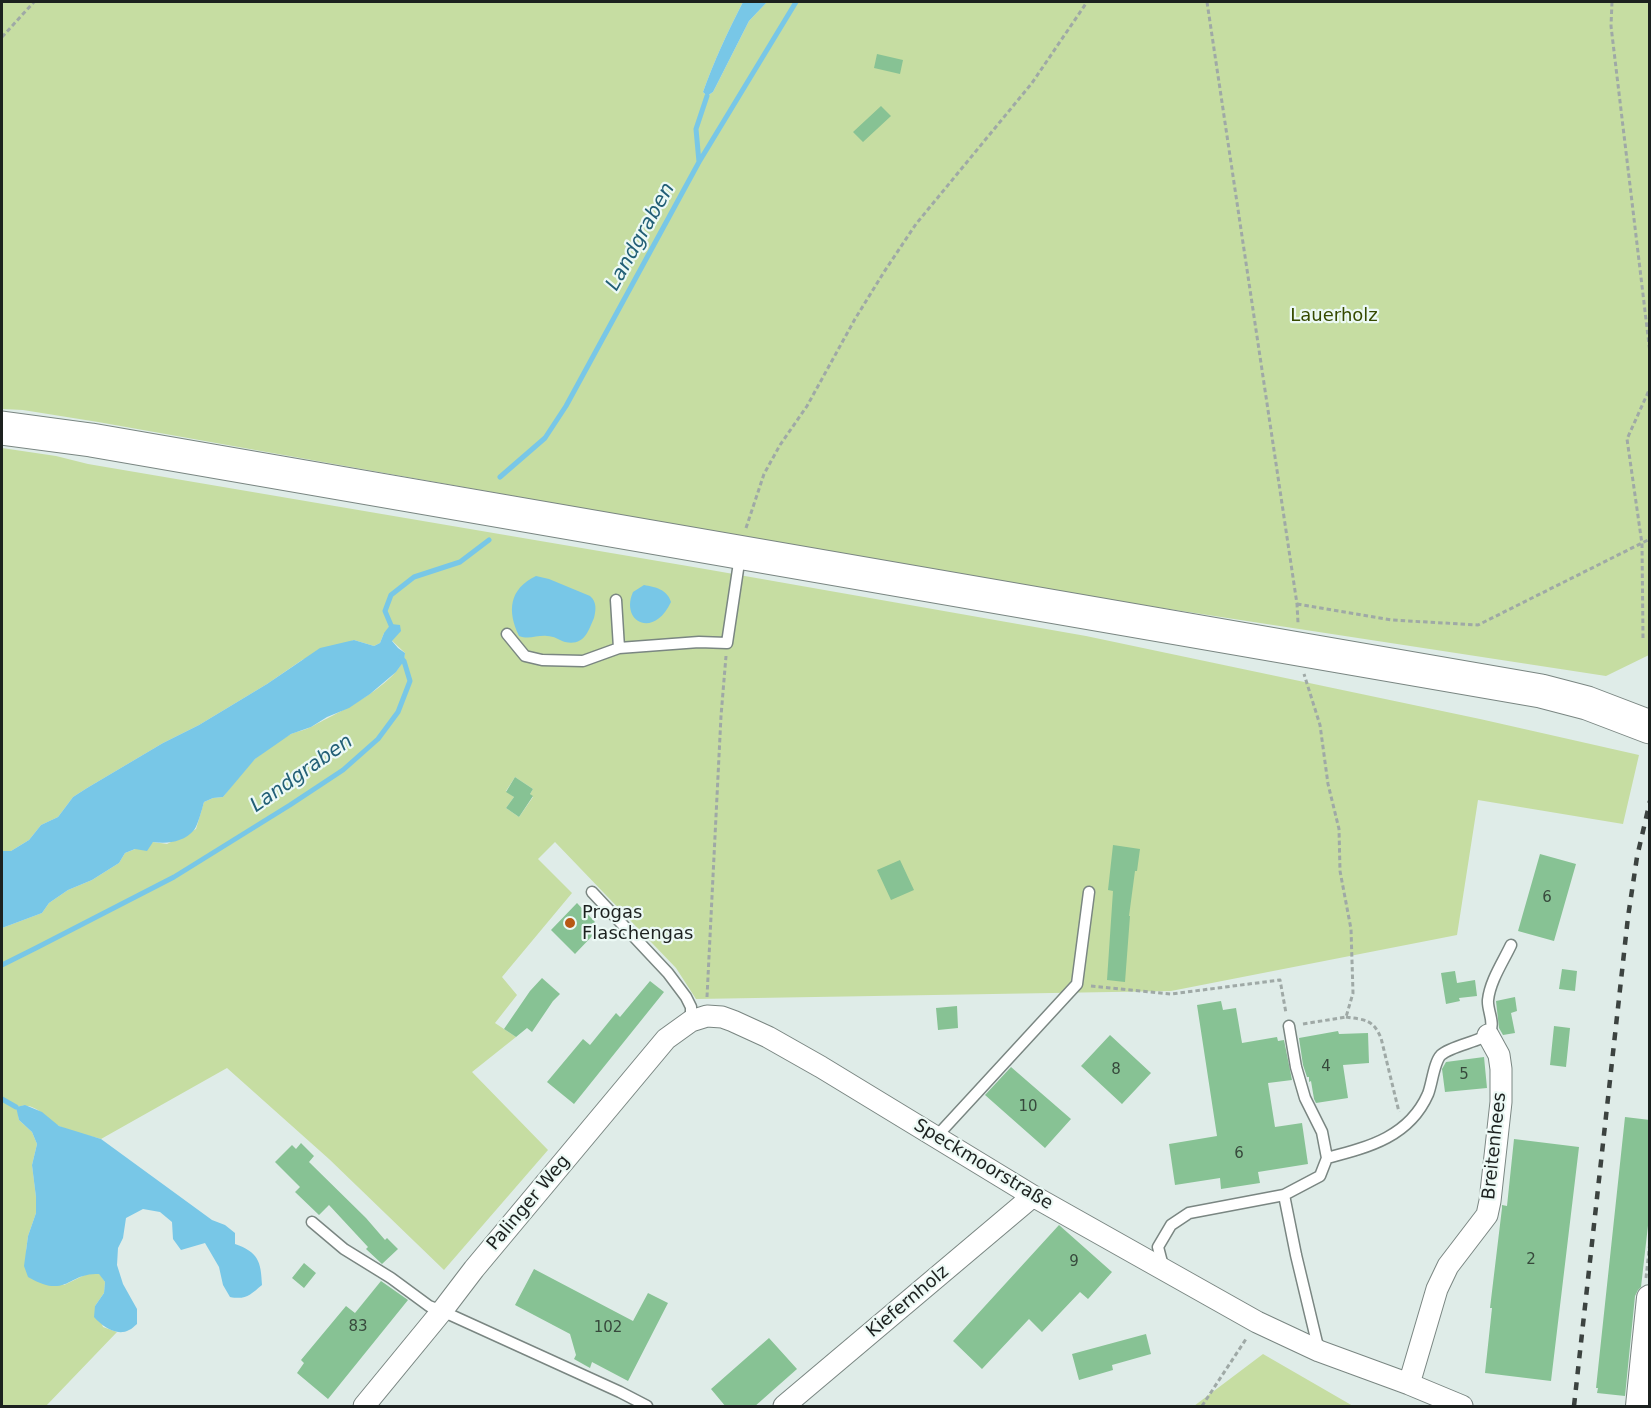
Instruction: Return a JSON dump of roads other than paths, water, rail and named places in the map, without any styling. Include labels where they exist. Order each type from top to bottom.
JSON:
[{"type":"main road","points":[[2,428],[743,539],[1300,650],[1541,691],[1587,703],[1650,727]]},
{"type":"street","name":"Speckmoorstraße","points":[[699,1019],[722,1017],[768,1037],[1033,1196],[1257,1322],[1319,1351],[1409,1384],[1462,1407]]},
{"type":"street","name":"Palinger Weg","points":[[364,1407],[474,1269],[666,1039],[699,1019]]},
{"type":"street","name":"Breitenhees","points":[[1409,1384],[1437,1289],[1448,1266],[1487,1215],[1501,1102],[1499,1055],[1488,1035]]},
{"type":"street","name":"Kiefernholz","points":[[783,1407],[1033,1196]]},
{"type":"street","points":[[1638,1407],[1649,1308]]},
{"type":"lane","points":[[507,634],[525,656],[542,660],[583,661],[619,648],[699,642],[727,643],[743,539]]},
{"type":"lane","points":[[616,600],[619,648]]},
{"type":"lane","points":[[592,892],[668,973],[699,1019]]},
{"type":"lane","points":[[936,1137],[1077,984],[1089,892]]},
{"type":"lane","points":[[1327,1158],[1382,1141],[1402,1128],[1416,1114],[1427,1095],[1438,1058],[1447,1050],[1488,1035],[1491,1030],[1488,1002],[1492,985],[1511,945]]},
{"type":"lane","points":[[1164,1270],[1158,1248],[1171,1225],[1189,1213],[1284,1195],[1320,1176],[1327,1158],[1322,1132],[1305,1098],[1296,1067],[1289,1026]]},
{"type":"lane","points":[[1284,1195],[1319,1351]]},
{"type":"lane","points":[[312,1222],[344,1250],[391,1278],[429,1306],[620,1392],[647,1407]]},
{"type":"water","points":[[743,2],[767,2],[749,21],[713,92],[707,96],[703,92],[707,80]]},
{"type":"water","points":[[536,576],[549,579],[592,598],[595,606],[594,618],[581,640],[571,643],[550,636],[526,638],[519,636],[513,618],[513,602],[520,587]]},
{"type":"water","points":[[644,585],[664,591],[671,602],[664,614],[656,621],[648,623],[640,622],[635,618],[630,602],[633,592]]},
{"type":"water","points":[[391,624],[400,625],[401,631],[392,641],[405,653],[404,661],[396,672],[370,694],[349,708],[291,734],[255,759],[223,797],[204,802],[195,828],[181,840],[153,842],[147,851],[135,849],[125,853],[119,863],[92,880],[68,890],[49,903],[42,913],[2,928],[2,851],[11,851],[29,840],[41,825],[58,817],[73,797],[87,788],[163,743],[199,725],[267,684],[320,648],[354,640],[374,646],[380,643]]},
{"type":"water","points":[[25,1105],[42,1112],[59,1126],[101,1139],[212,1220],[225,1225],[235,1233],[235,1244],[249,1250],[257,1259],[261,1270],[262,1285],[247,1296],[230,1297],[223,1285],[219,1267],[205,1243],[181,1250],[173,1239],[172,1222],[160,1212],[143,1209],[126,1218],[123,1238],[118,1248],[117,1265],[123,1284],[137,1309],[137,1324],[130,1330],[115,1331],[105,1327],[94,1317],[95,1306],[104,1293],[105,1282],[99,1274],[89,1274],[59,1286],[51,1286],[28,1277],[24,1266],[28,1236],[36,1213],[32,1165],[37,1144],[32,1132],[19,1120],[16,1107]]},
{"type":"waterway","name":"Landgraben","points":[[500,477],[545,438],[566,406],[699,162],[796,2]]},
{"type":"waterway","points":[[699,162],[696,129],[707,96]]},
{"type":"waterway","name":"Landgraben","points":[[393,630],[385,611],[391,595],[414,577],[460,562],[489,540]]},
{"type":"waterway","name":"Landgraben","points":[[2,965],[174,877],[343,770],[378,739],[398,712],[410,681],[401,658]]},
{"type":"waterway","points":[[2,1099],[16,1107]]},
{"type":"railway","points":[[1574,1406],[1628,917],[1637,857],[1650,801]]},
{"type":"place","name":"Progas Flaschengas","points":[[570,923]]},
{"type":"park label","name":"Lauerholz","points":[[1334,316]]}]
